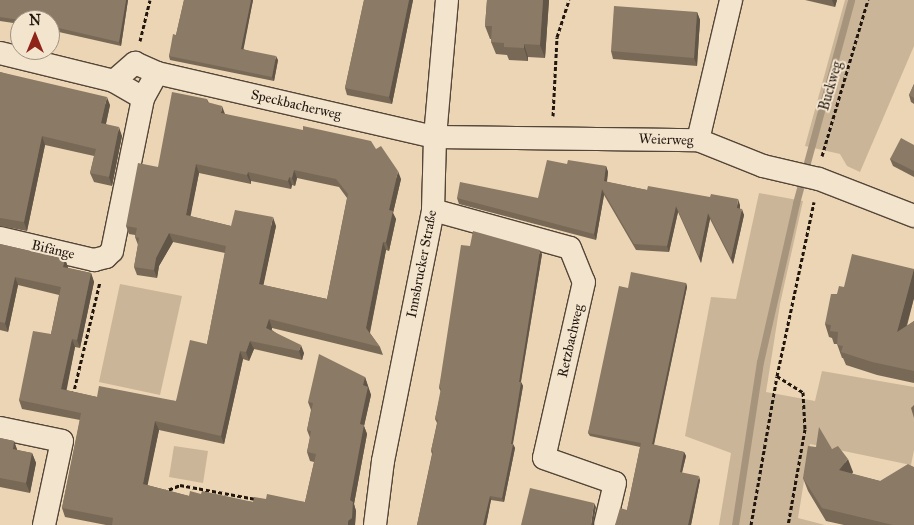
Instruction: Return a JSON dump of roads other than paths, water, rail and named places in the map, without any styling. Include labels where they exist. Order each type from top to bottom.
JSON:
[{"type":"street","name":"Innsbrucker Straße","points":[[375,525],[383,461],[433,210],[435,137],[447,0]]},
{"type":"street","points":[[698,140],[732,0]]},
{"type":"street","points":[[0,53],[114,81],[143,98],[157,74]]},
{"type":"street","name":"Speckbacherweg","points":[[114,81],[135,63],[157,74],[435,137]]},
{"type":"street","name":"Bifänge","points":[[0,238],[94,260],[106,257],[112,251],[143,98]]},
{"type":"street","name":"Weierweg","points":[[435,137],[698,140],[762,166],[809,177],[914,216]]},
{"type":"street","name":"Retzbachweg","points":[[433,210],[570,248],[584,282],[544,458],[615,482],[606,525]]},
{"type":"street","points":[[0,428],[62,441],[44,525]]},
{"type":"waterway","points":[[735,525],[760,362],[796,203],[851,0]]}]
